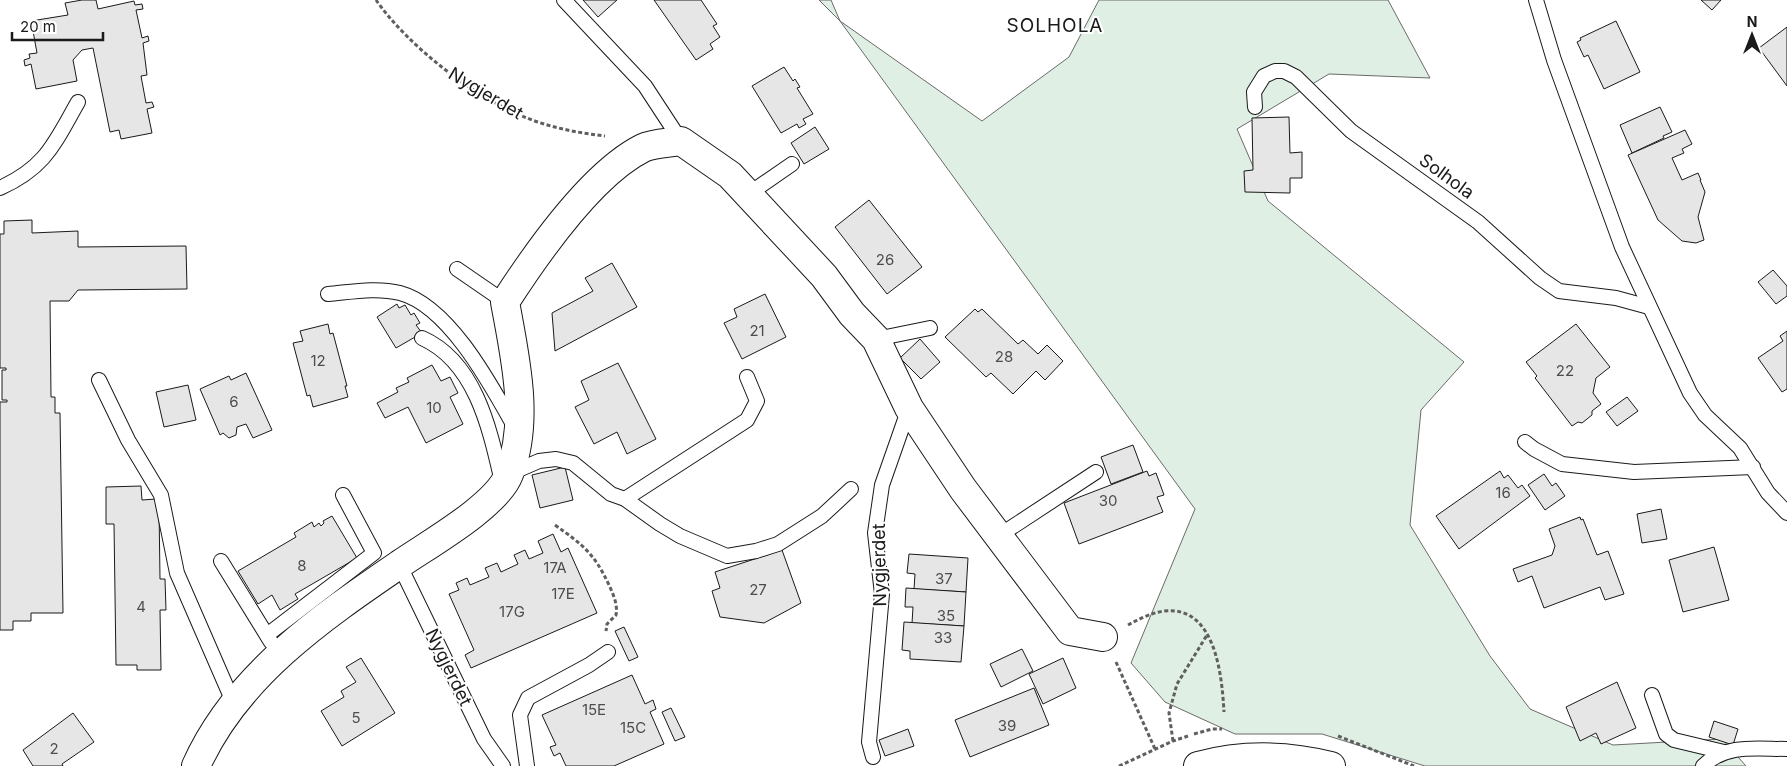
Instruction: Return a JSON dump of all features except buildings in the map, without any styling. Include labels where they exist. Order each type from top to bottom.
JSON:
[{"type":"street","points":[[196,766],[202,753],[273,645],[317,623],[462,522],[497,493],[506,480],[520,435],[517,370],[505,302],[562,221],[597,184],[628,158],[645,147],[681,141],[730,175],[824,276],[852,314],[876,339],[909,408],[997,537],[1070,631],[1103,637]]},
{"type":"street","points":[[1198,766],[1215,761],[1260,757],[1318,763]]},
{"type":"lane","points":[[564,0],[645,86],[681,141]]},
{"type":"lane","points":[[1536,0],[1554,60],[1622,247],[1690,393],[1705,415],[1740,448],[1768,493],[1787,513]]},
{"type":"lane","name":"Solhola","points":[[1255,107],[1254,92],[1264,76],[1275,71],[1284,71],[1296,77],[1351,131],[1478,222],[1540,278],[1559,291],[1616,298],[1649,307]]},
{"type":"lane","points":[[0,188],[20,179],[47,156],[78,102]]},
{"type":"lane","points":[[747,195],[792,164]]},
{"type":"lane","points":[[457,270],[505,302]]},
{"type":"lane","points":[[328,294],[384,291],[414,298],[428,308],[481,367],[520,435]]},
{"type":"lane","points":[[876,339],[930,328]]},
{"type":"lane","points":[[422,338],[444,351],[477,396],[506,480],[539,461],[556,459],[573,463],[611,494],[625,499],[680,536],[727,556],[756,551],[778,544],[822,516],[851,489]]},
{"type":"lane","points":[[625,499],[747,420],[757,400],[747,377]]},
{"type":"lane","points":[[99,380],[128,440],[162,495],[177,573],[234,704]]},
{"type":"lane","name":"Nygjerdet","points":[[873,757],[869,742],[882,594],[875,533],[882,484],[909,408]]},
{"type":"lane","points":[[1525,442],[1562,464],[1634,472],[1752,467]]},
{"type":"lane","points":[[997,537],[1096,472]]},
{"type":"lane","points":[[221,561],[273,645],[374,553],[343,495]]},
{"type":"lane","name":"Nygjerdet","points":[[400,564],[484,739],[502,766]]},
{"type":"lane","points":[[527,766],[520,715],[528,698],[608,652]]},
{"type":"lane","points":[[1652,695],[1666,734],[1674,740],[1724,752]]},
{"type":"lane","points":[[1704,766],[1724,752],[1733,749],[1787,749]]},
{"type":"path","name":"Nygjerdet","points":[[376,0],[388,17],[429,57],[511,111],[564,130],[613,137]]},
{"type":"path","points":[[555,525],[594,556],[613,593],[617,610],[606,627],[608,652]]},
{"type":"path","points":[[1155,749],[1114,657],[1103,637],[1146,616],[1165,611],[1183,612],[1198,622],[1208,635],[1215,650],[1222,679],[1224,712]]},
{"type":"path","points":[[1174,740],[1169,713],[1178,684],[1208,635]]},
{"type":"green space","points":[[819,0],[831,0],[840,21]]},
{"type":"green space","points":[[1099,0],[1388,0],[1430,78],[1329,74],[1237,129],[1268,201],[1464,362],[1421,410],[1410,525],[1490,656],[1530,709],[1613,745],[1722,739],[1746,766],[1425,766],[1322,734],[1235,734],[1165,702],[1131,663],[1195,509],[840,21],[982,121],[1069,57]]},
{"type":"district","name":"SOLHOLA","points":[[1055,25]]}]
